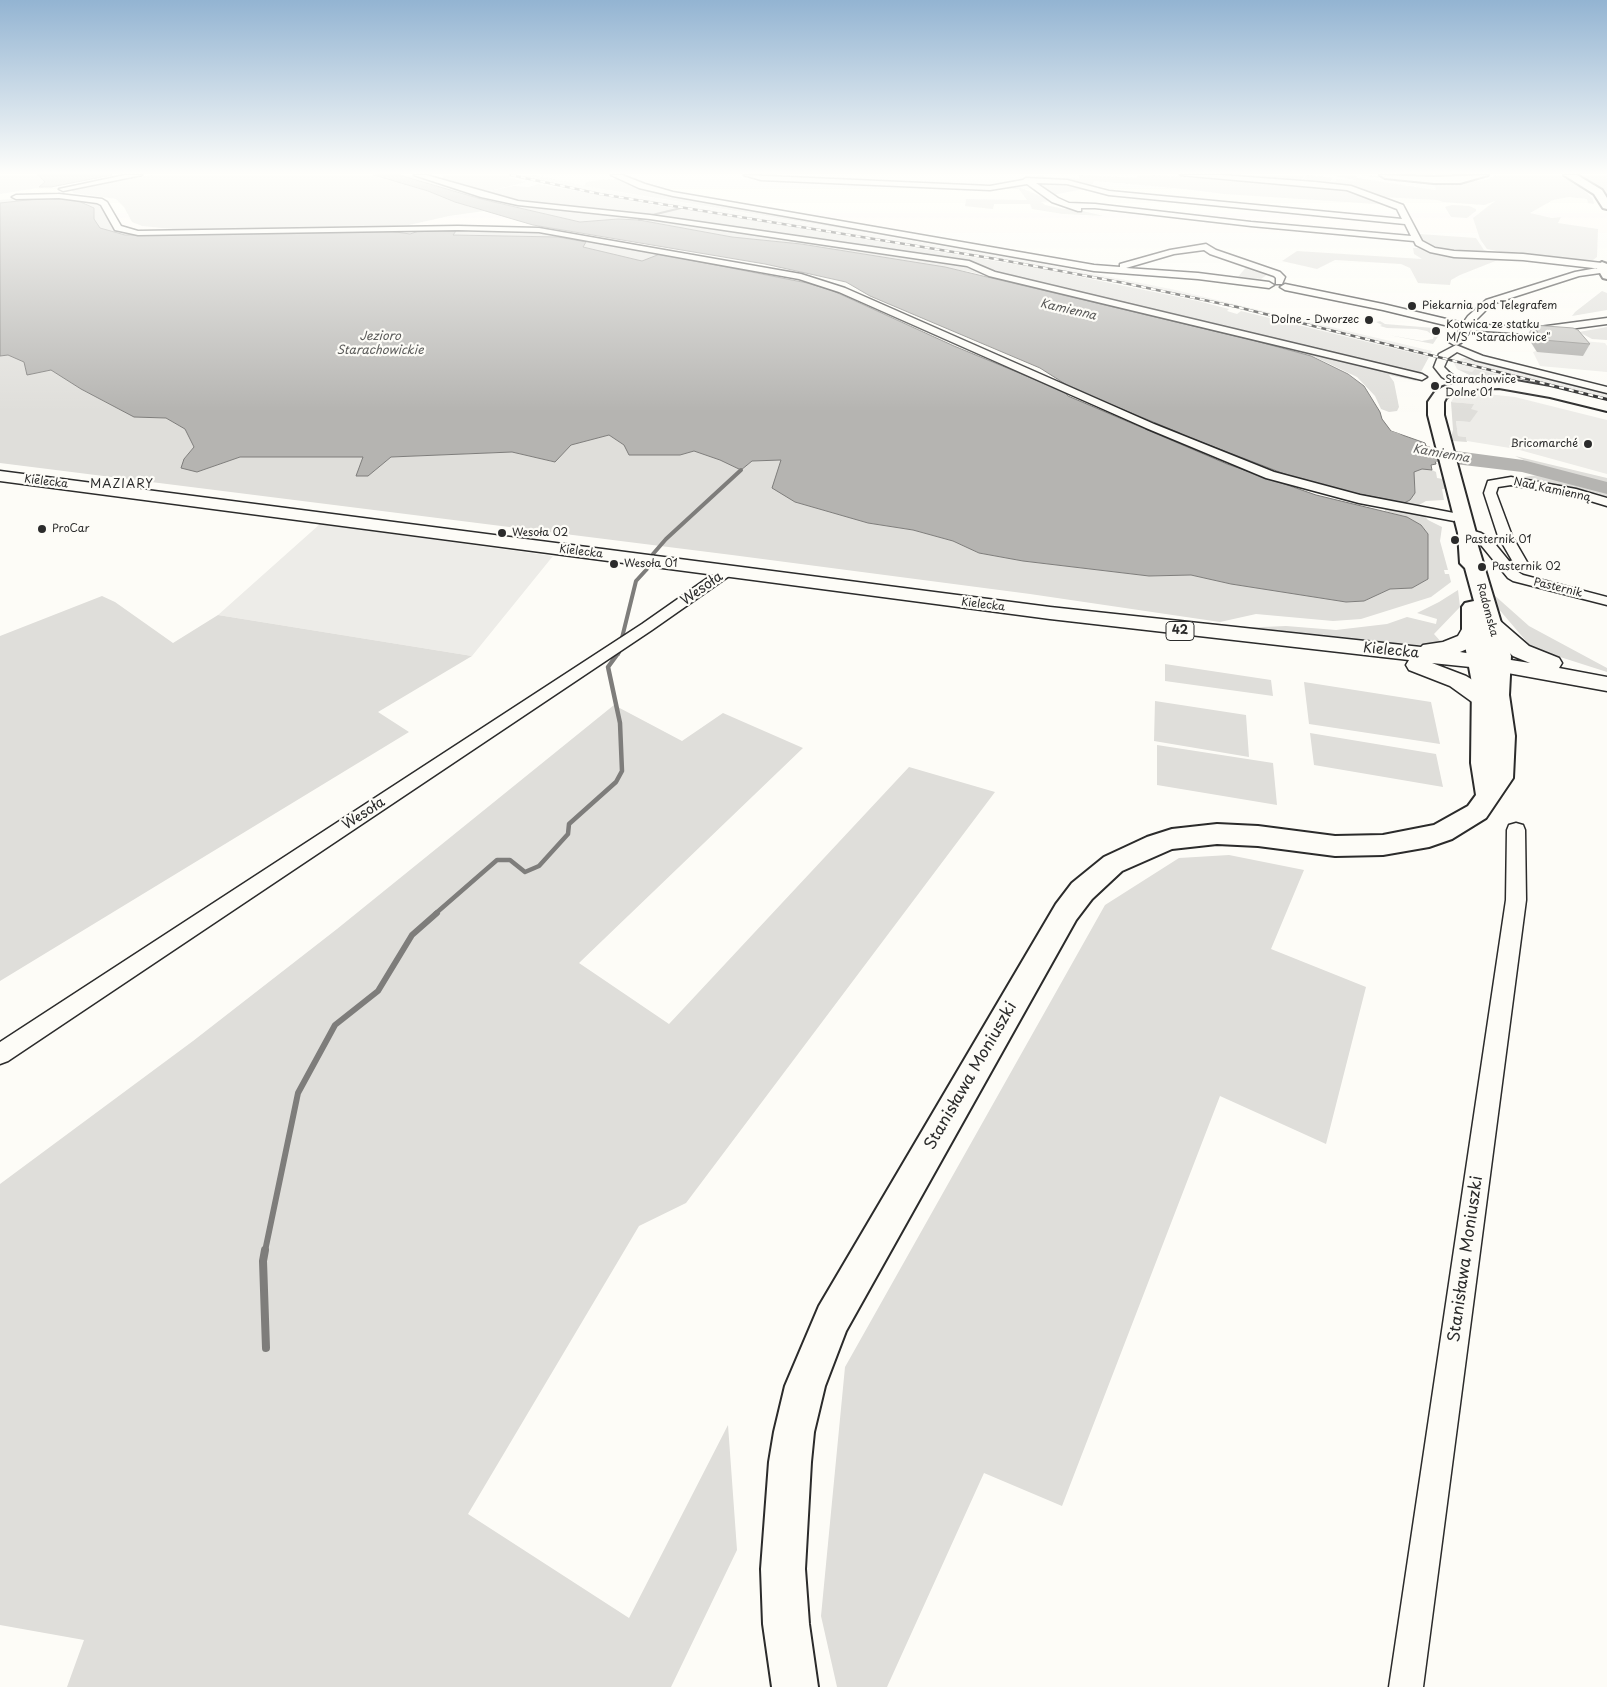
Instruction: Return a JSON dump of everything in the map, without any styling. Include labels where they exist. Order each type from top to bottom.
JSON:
[{"type":"main road","name":"Kielecka","points":[[0,476],[1073,616],[1409,662],[1490,668]]},
{"type":"main road","name":"Kielecka","points":[[1073,616],[1368,648],[1490,668]]},
{"type":"main road","points":[[1368,648],[1447,649],[1466,641],[1482,627],[1529,655],[1607,684]]},
{"type":"main road","points":[[1409,662],[1458,681],[1483,699]]},
{"type":"main road","name":"42","points":[[1490,668],[1607,684]]},
{"type":"main road","name":"42","points":[[1490,668],[1607,695]]},
{"type":"street","points":[[671,254],[800,277],[842,290],[1141,422],[1270,475],[1313,488],[1378,503],[1454,517]]},
{"type":"street","points":[[897,254],[969,264],[976,269],[998,276],[1422,377]]},
{"type":"street","points":[[1010,254],[1085,267],[1283,284],[1335,294],[1464,326]]},
{"type":"street","points":[[1116,270],[1167,254]]},
{"type":"street","points":[[1217,254],[1277,274],[1281,277],[1283,284]]},
{"type":"street","points":[[1453,254],[1523,257],[1605,267]]},
{"type":"street","points":[[1605,267],[1489,302],[1464,326],[1455,345],[1443,356],[1439,367],[1446,375],[1464,386],[1524,391],[1607,411]]},
{"type":"street","points":[[1283,284],[1464,326],[1521,331],[1607,321]]},
{"type":"street","points":[[1558,327],[1607,316]]},
{"type":"street","points":[[1455,345],[1479,358],[1607,390]]},
{"type":"street","points":[[1464,386],[1486,383],[1520,386],[1607,406]]},
{"type":"street","name":"Radomska","points":[[1464,386],[1444,392],[1436,402],[1436,415],[1468,540],[1490,668]]},
{"type":"street","name":"Nad Kamienną","points":[[1496,482],[1511,481],[1533,484],[1607,502]]},
{"type":"street","points":[[1496,482],[1490,486],[1490,496],[1502,531],[1520,562],[1516,566],[1505,565]]},
{"type":"street","name":"Pasternik","points":[[1468,540],[1476,536],[1486,542],[1518,578],[1607,600]]},
{"type":"street","name":"Wesoła","points":[[0,1054],[631,638],[728,571]]},
{"type":"street","points":[[1488,795],[1483,763],[1483,699],[1490,668]]},
{"type":"street","name":"Stanisława Moniuszki","points":[[795,1687],[786,1624],[783,1569],[786,1508],[794,1432],[805,1386],[832,1319],[1074,900],[1092,880],[1120,860],[1172,839],[1217,834],[1258,836],[1335,846],[1390,845],[1443,832],[1477,812],[1501,778],[1503,736],[1498,695],[1490,668]]},
{"type":"street","name":"Stanisława Moniuszki","points":[[1406,1687],[1516,900],[1516,830]]},
{"type":"shaded area","points":[[0,254],[251,254],[0,302]]},
{"type":"shaded area","points":[[611,254],[660,254],[642,261]]},
{"type":"shaded area","points":[[860,254],[952,254],[1037,268],[1198,301],[1229,309],[1227,311],[1237,314],[1241,311],[1429,357],[1416,381],[1389,375],[1394,382],[1399,407],[1397,411],[1389,412],[1381,409],[1375,396],[1357,377],[1315,357],[971,272]]},
{"type":"shaded area","points":[[955,254],[990,254],[1046,263],[1171,289],[1432,351],[1429,357],[1211,302],[1078,274]]},
{"type":"shaded area","points":[[1293,254],[1340,254],[1422,259],[1414,254],[1439,254],[1449,257],[1511,257],[1554,262],[1574,270],[1557,264],[1503,258],[1460,275],[1451,280],[1450,285],[1418,283],[1410,268],[1401,264],[1335,260],[1317,269],[1282,261]]},
{"type":"shaded area","points":[[1521,254],[1597,254],[1597,257],[1593,260],[1583,261]]},
{"type":"shaded area","points":[[1247,266],[1268,274],[1261,279],[1238,277]]},
{"type":"shaded area","points":[[1602,291],[1607,293],[1607,310],[1572,316],[1575,312]]},
{"type":"shaded area","points":[[1380,321],[1385,324],[1434,328],[1441,333],[1432,330],[1439,335],[1433,344],[1389,335],[1422,341],[1433,339],[1434,336],[1427,331],[1387,328],[1380,326],[1382,325],[1376,322]]},
{"type":"shaded area","points":[[1607,327],[1607,340],[1592,339],[1579,332]]},
{"type":"shaded area","points":[[1527,336],[1605,343],[1607,346],[1607,372],[1540,366],[1533,352],[1536,351]]},
{"type":"shaded area","points":[[8,355],[24,362],[27,375],[51,370],[81,389],[134,417],[166,418],[185,429],[194,447],[184,459],[197,472],[240,457],[364,457],[357,476],[367,476],[391,457],[512,452],[554,462],[571,445],[609,435],[624,445],[680,455],[694,451],[741,470],[752,461],[782,460],[795,502],[868,523],[913,530],[953,541],[979,553],[1023,561],[1149,576],[1191,575],[1231,584],[1347,602],[1364,601],[1390,589],[1412,588],[1428,579],[1428,534],[1421,525],[1407,517],[1385,511],[1387,500],[1415,493],[1414,472],[1422,469],[1432,470],[1436,472],[1437,478],[1443,479],[1445,489],[1442,489],[1444,500],[1426,501],[1419,505],[1419,510],[1428,520],[1442,527],[1440,541],[1448,570],[1444,570],[1445,574],[1449,574],[1451,582],[1431,597],[1361,619],[1333,621],[1256,614],[1220,622],[1030,594],[732,555],[0,463],[0,356]]},
{"type":"shaded area","points":[[1471,357],[1607,392],[1607,395],[1461,359]]},
{"type":"shaded area","points":[[1461,359],[1607,395],[1607,402],[1476,369],[1472,373],[1457,369],[1454,363]]},
{"type":"shaded area","points":[[1457,369],[1472,372],[1475,369],[1607,402],[1482,381]]},
{"type":"shaded area","points":[[1469,392],[1515,397],[1607,420],[1607,474],[1516,449],[1467,441],[1466,437],[1458,436],[1456,421],[1468,422],[1470,409],[1473,404],[1451,402],[1454,397]]},
{"type":"shaded area","points":[[1451,402],[1474,404],[1471,409],[1478,411],[1470,422],[1456,421],[1458,436],[1466,437],[1467,442],[1453,441],[1451,437],[1453,430]]},
{"type":"shaded area","points":[[1515,456],[1607,478],[1607,500],[1557,486],[1517,478],[1552,473]]},
{"type":"shaded area","points":[[320,524],[553,556],[472,656],[218,615]]},
{"type":"shaded area","points":[[1458,590],[1460,607],[1434,634],[1443,644],[1417,645],[1215,629],[1286,626],[1336,630],[1387,624],[1407,617],[1436,624],[1437,619],[1417,613]]},
{"type":"shaded area","points":[[1493,594],[1529,626],[1607,668],[1607,672],[1532,648],[1497,607]]},
{"type":"shaded area","points":[[102,596],[115,602],[173,643],[218,615],[472,656],[378,712],[409,732],[0,981],[0,636]]},
{"type":"shaded area","points":[[1165,664],[1271,680],[1273,696],[1165,681]]},
{"type":"shaded area","points":[[1304,682],[1431,702],[1440,744],[1309,724]]},
{"type":"shaded area","points":[[1155,701],[1246,715],[1249,757],[1154,741]]},
{"type":"shaded area","points":[[614,705],[682,741],[723,713],[803,748],[579,963],[669,1024],[909,767],[995,792],[686,1203],[639,1226],[468,1514],[629,1618],[728,1425],[737,1550],[671,1687],[67,1687],[84,1640],[0,1625],[0,1184],[193,1041],[337,929]]},
{"type":"shaded area","points":[[1310,733],[1436,754],[1443,787],[1314,765]]},
{"type":"shaded area","points":[[1157,745],[1273,763],[1277,805],[1157,785]]},
{"type":"shaded area","points":[[1229,855],[1304,870],[1271,949],[1366,987],[1326,1144],[1220,1096],[1062,1506],[984,1473],[887,1687],[837,1687],[821,1616],[845,1367],[1105,905],[1179,858]]},
{"type":"water","name":"Jezioro Starachowickie","points":[[0,254],[611,254],[642,261],[660,254],[807,283],[831,290],[954,346],[1065,392],[1068,396],[1227,464],[1316,495],[1407,517],[1421,525],[1428,534],[1428,579],[1412,588],[1390,589],[1364,601],[1346,602],[1231,584],[1191,575],[1149,576],[1023,561],[979,553],[953,541],[913,530],[868,523],[795,502],[772,488],[781,460],[752,461],[741,470],[694,451],[680,455],[629,455],[624,445],[609,435],[571,445],[555,462],[512,452],[391,457],[368,476],[356,476],[363,457],[240,457],[197,472],[181,468],[184,459],[194,447],[185,429],[166,418],[134,417],[81,389],[51,370],[27,375],[24,362],[8,355],[0,356]]},
{"type":"water","points":[[704,254],[862,254],[945,267],[1252,340],[1311,356],[1348,374],[1364,386],[1380,412],[1382,419],[1391,431],[1425,443],[1426,446],[1432,448],[1434,454],[1430,455],[1434,457],[1436,464],[1431,465],[1432,470],[1422,469],[1414,472],[1415,493],[1410,500],[1404,503],[1344,491],[1295,478],[1196,440],[1186,438],[1180,433],[1073,389],[1040,368],[870,296],[846,282],[765,264]]},
{"type":"building","points":[[1533,325],[1573,328],[1578,330],[1590,344],[1543,340]]},
{"type":"waterway","name":"Kamienna","points":[[1391,437],[1412,451],[1430,455],[1523,466],[1607,488]]},
{"type":"waterway","points":[[653,554],[666,539],[741,470]]},
{"type":"waterway","points":[[618,653],[636,581],[647,569]]},
{"type":"waterway","points":[[435,914],[497,860],[510,860],[525,872],[539,866],[568,834],[569,824],[616,782],[622,771],[620,723],[608,667],[618,653]]},
{"type":"waterway","points":[[265,1251],[298,1093],[335,1025],[378,991],[412,935],[437,913]]},
{"type":"waterway","points":[[265,1250],[263,1261],[266,1348]]},
{"type":"railway","points":[[964,254],[1124,283],[1237,307],[1607,399]]},
{"type":"place","name":"Piekarnia pod Telegrafem","points":[[1412,306]]},
{"type":"place","name":"Dolne - Dworzec","points":[[1369,320]]},
{"type":"place","name":"Kotwica ze statku M/S \"Starachowice\"","points":[[1436,331]]},
{"type":"place","name":"Starachowice Dolne 01","points":[[1435,386]]},
{"type":"place","name":"Bricomarché","points":[[1588,444]]},
{"type":"place","name":"ProCar","points":[[42,529]]},
{"type":"place","name":"Wesoła 02","points":[[502,533]]},
{"type":"place","name":"Pasternik 01","points":[[1455,540]]},
{"type":"place","name":"Wesoła 01","points":[[614,564]]},
{"type":"place","name":"Pasternik 02","points":[[1482,567]]},
{"type":"district","name":"MAZIARY","points":[[122,485]]}]
